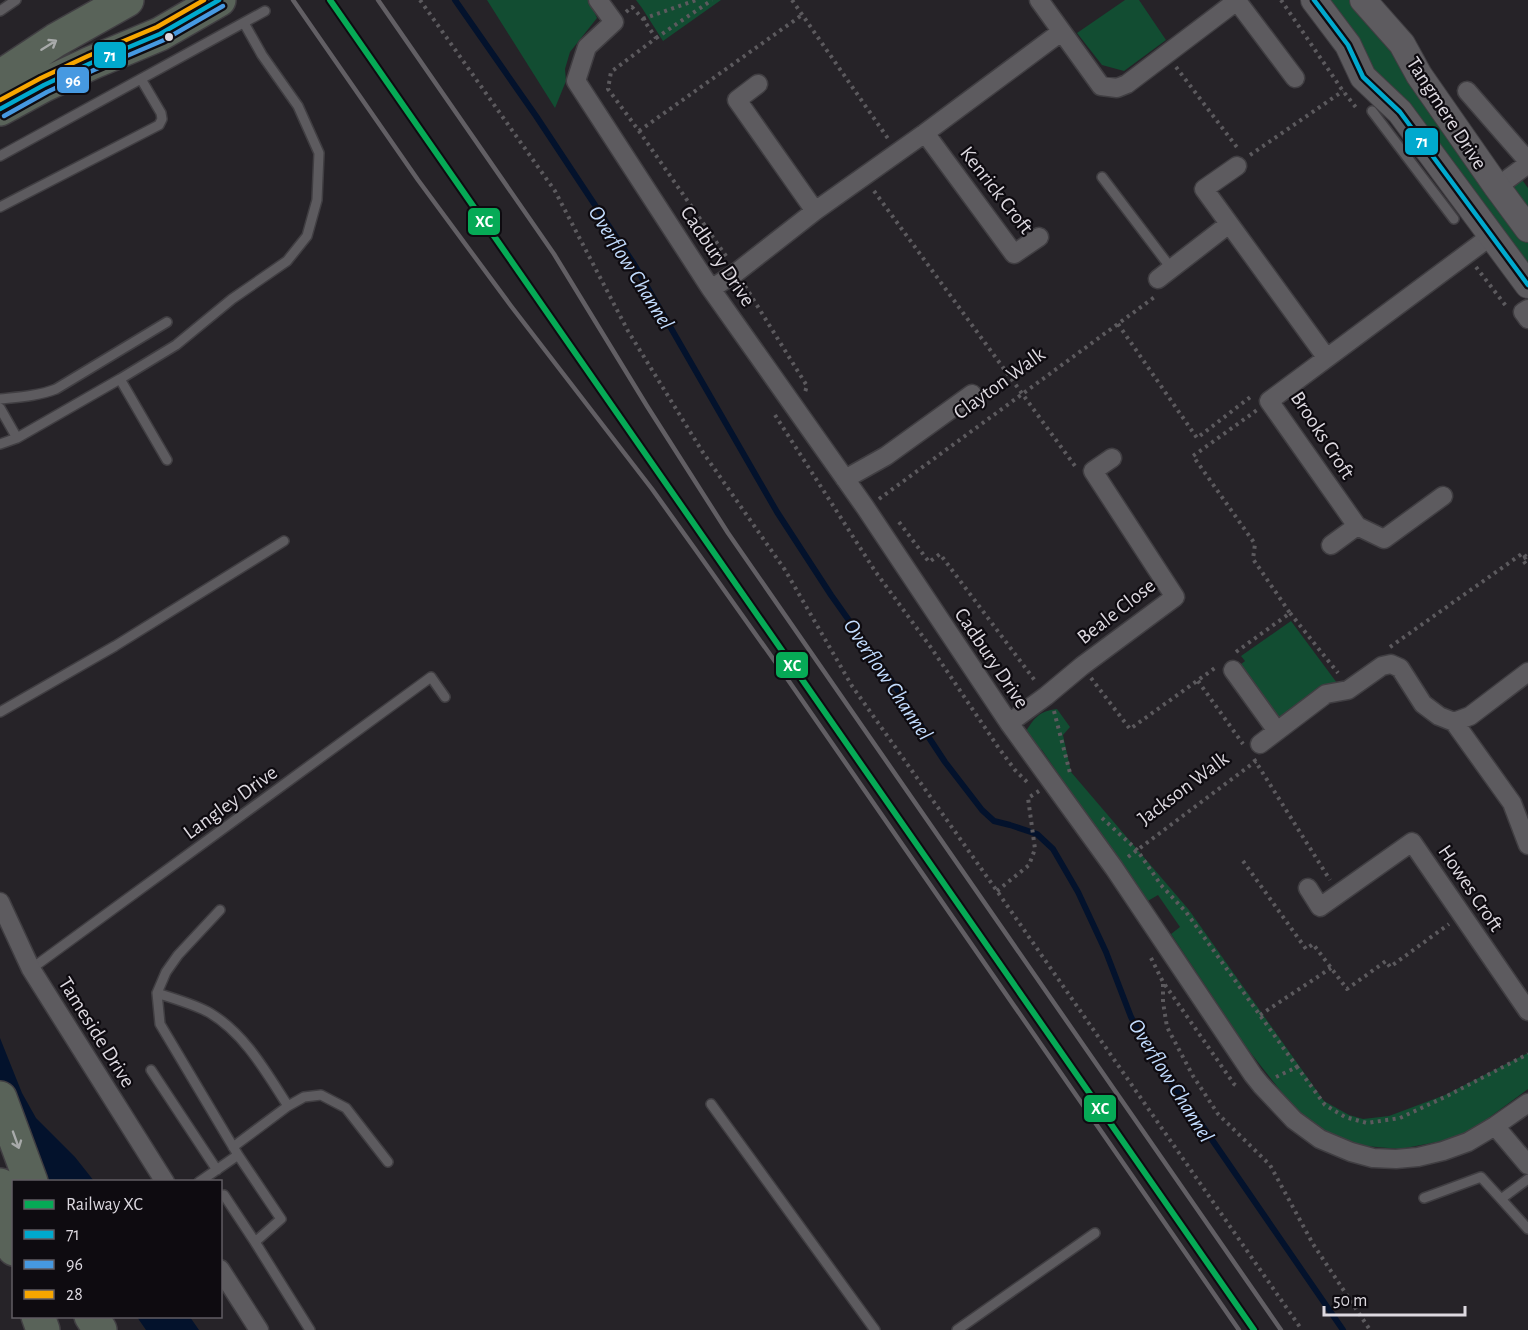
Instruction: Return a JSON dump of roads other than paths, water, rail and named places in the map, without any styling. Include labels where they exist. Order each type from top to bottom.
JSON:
[{"type":"highway","points":[[0,77],[56,40],[126,0]]},
{"type":"highway","points":[[0,109],[91,63],[160,34],[219,0]]},
{"type":"highway","points":[[0,1098],[30,1180]]},
{"type":"highway","points":[[0,1185],[12,1201]]},
{"type":"highway","points":[[0,1212],[12,1244]]},
{"type":"street","name":"Cadbury Drive","points":[[598,0],[614,22],[586,47],[576,81],[711,289],[845,480],[873,502],[1009,723],[1114,868],[1253,1075],[1294,1120],[1320,1139],[1373,1158],[1396,1160],[1419,1157],[1468,1142],[1496,1126],[1528,1102]]},
{"type":"street","points":[[1039,0],[1101,86],[1117,88],[1127,84],[1237,0],[1295,78]]},
{"type":"street","name":"Tangmere Drive","points":[[1314,0],[1348,45],[1363,77],[1400,112],[1419,155],[1449,195],[1491,236],[1528,285]]},
{"type":"street","name":"Tangmere Drive","points":[[1363,0],[1402,44],[1419,75],[1497,188],[1528,228]]},
{"type":"street","points":[[711,289],[925,134],[1060,32]]},
{"type":"street","points":[[758,84],[737,100],[815,212]]},
{"type":"street","points":[[1467,91],[1528,162],[1497,188]]},
{"type":"street","name":"Kenrick Croft","points":[[925,134],[1014,254],[1039,237]]},
{"type":"street","points":[[1237,166],[1204,189],[1326,357]]},
{"type":"street","points":[[1165,272],[1229,224]]},
{"type":"street","name":"Brooks Croft","points":[[1357,526],[1269,401],[1491,236]]},
{"type":"street","points":[[1528,309],[1523,312],[1528,319]]},
{"type":"street","name":"Clayton Walk","points":[[845,480],[886,456],[972,394]]},
{"type":"street","name":"Beale Close","points":[[1009,723],[1175,597],[1093,471],[1112,459]]},
{"type":"street","points":[[1332,545],[1357,526],[1384,538],[1443,496]]},
{"type":"street","points":[[1228,664],[1277,731]]},
{"type":"street","points":[[1260,744],[1326,694],[1348,690],[1382,666],[1391,664],[1400,668],[1423,704],[1439,716],[1454,722],[1512,803],[1528,845]]},
{"type":"street","points":[[1454,722],[1470,716],[1528,672]]},
{"type":"street","name":"Howes Croft","points":[[1308,888],[1320,907],[1412,842],[1528,1011]]},
{"type":"street","name":"Tameside Drive","points":[[0,902],[31,969],[164,1180]]},
{"type":"street","points":[[1496,1126],[1528,1165]]},
{"type":"street","points":[[222,1272],[259,1330]]},
{"type":"lane","points":[[0,11],[16,0]]},
{"type":"lane","points":[[0,156],[265,11]]},
{"type":"lane","points":[[0,444],[17,438],[176,345],[232,299],[287,261],[307,236],[317,200],[319,153],[298,106],[262,55],[244,23]]},
{"type":"lane","points":[[0,207],[159,125],[162,119],[161,113],[141,79]]},
{"type":"lane","points":[[1372,111],[1419,155]]},
{"type":"lane","points":[[1102,177],[1165,272]]},
{"type":"lane","points":[[1449,195],[1454,219]]},
{"type":"lane","points":[[0,399],[37,395],[56,389],[167,322]]},
{"type":"lane","points":[[120,379],[167,460]]},
{"type":"lane","points":[[0,408],[17,438]]},
{"type":"lane","points":[[0,712],[115,646],[284,541]]},
{"type":"lane","name":"Langley Drive","points":[[31,969],[431,677],[445,697]]},
{"type":"lane","points":[[220,910],[178,955],[166,972],[157,993],[160,1024],[236,1151],[281,1219],[255,1242]]},
{"type":"lane","points":[[157,993],[209,1012],[238,1035],[288,1106]]},
{"type":"lane","points":[[151,1070],[217,1170]]},
{"type":"lane","points":[[203,1180],[288,1106],[304,1097],[321,1095],[346,1108],[388,1162]]},
{"type":"lane","points":[[711,1104],[875,1330]]},
{"type":"lane","points":[[1424,1198],[1481,1178],[1528,1229]]},
{"type":"lane","points":[[1501,1199],[1528,1179]]},
{"type":"lane","points":[[224,1195],[310,1330]]},
{"type":"lane","points":[[957,1330],[1095,1233]]},
{"type":"water","points":[[0,1038],[22,1093],[36,1118],[75,1157],[93,1180],[44,1180],[0,1117]]},
{"type":"water","points":[[138,1318],[191,1318],[199,1330],[146,1330]]},
{"type":"waterway","name":"Overflow Channel","points":[[455,0],[536,116],[634,264],[777,512],[945,762],[982,810],[994,821],[1037,834],[1053,849],[1078,892],[1106,952],[1131,1017],[1160,1069],[1195,1115],[1343,1330]]},
{"type":"railway","points":[[293,0],[418,180],[695,549],[1239,1330]]},
{"type":"railway","points":[[378,0],[554,254],[728,533],[1281,1330]]},
{"type":"rail line","name":"XC","points":[[330,0],[1254,1330]]}]
